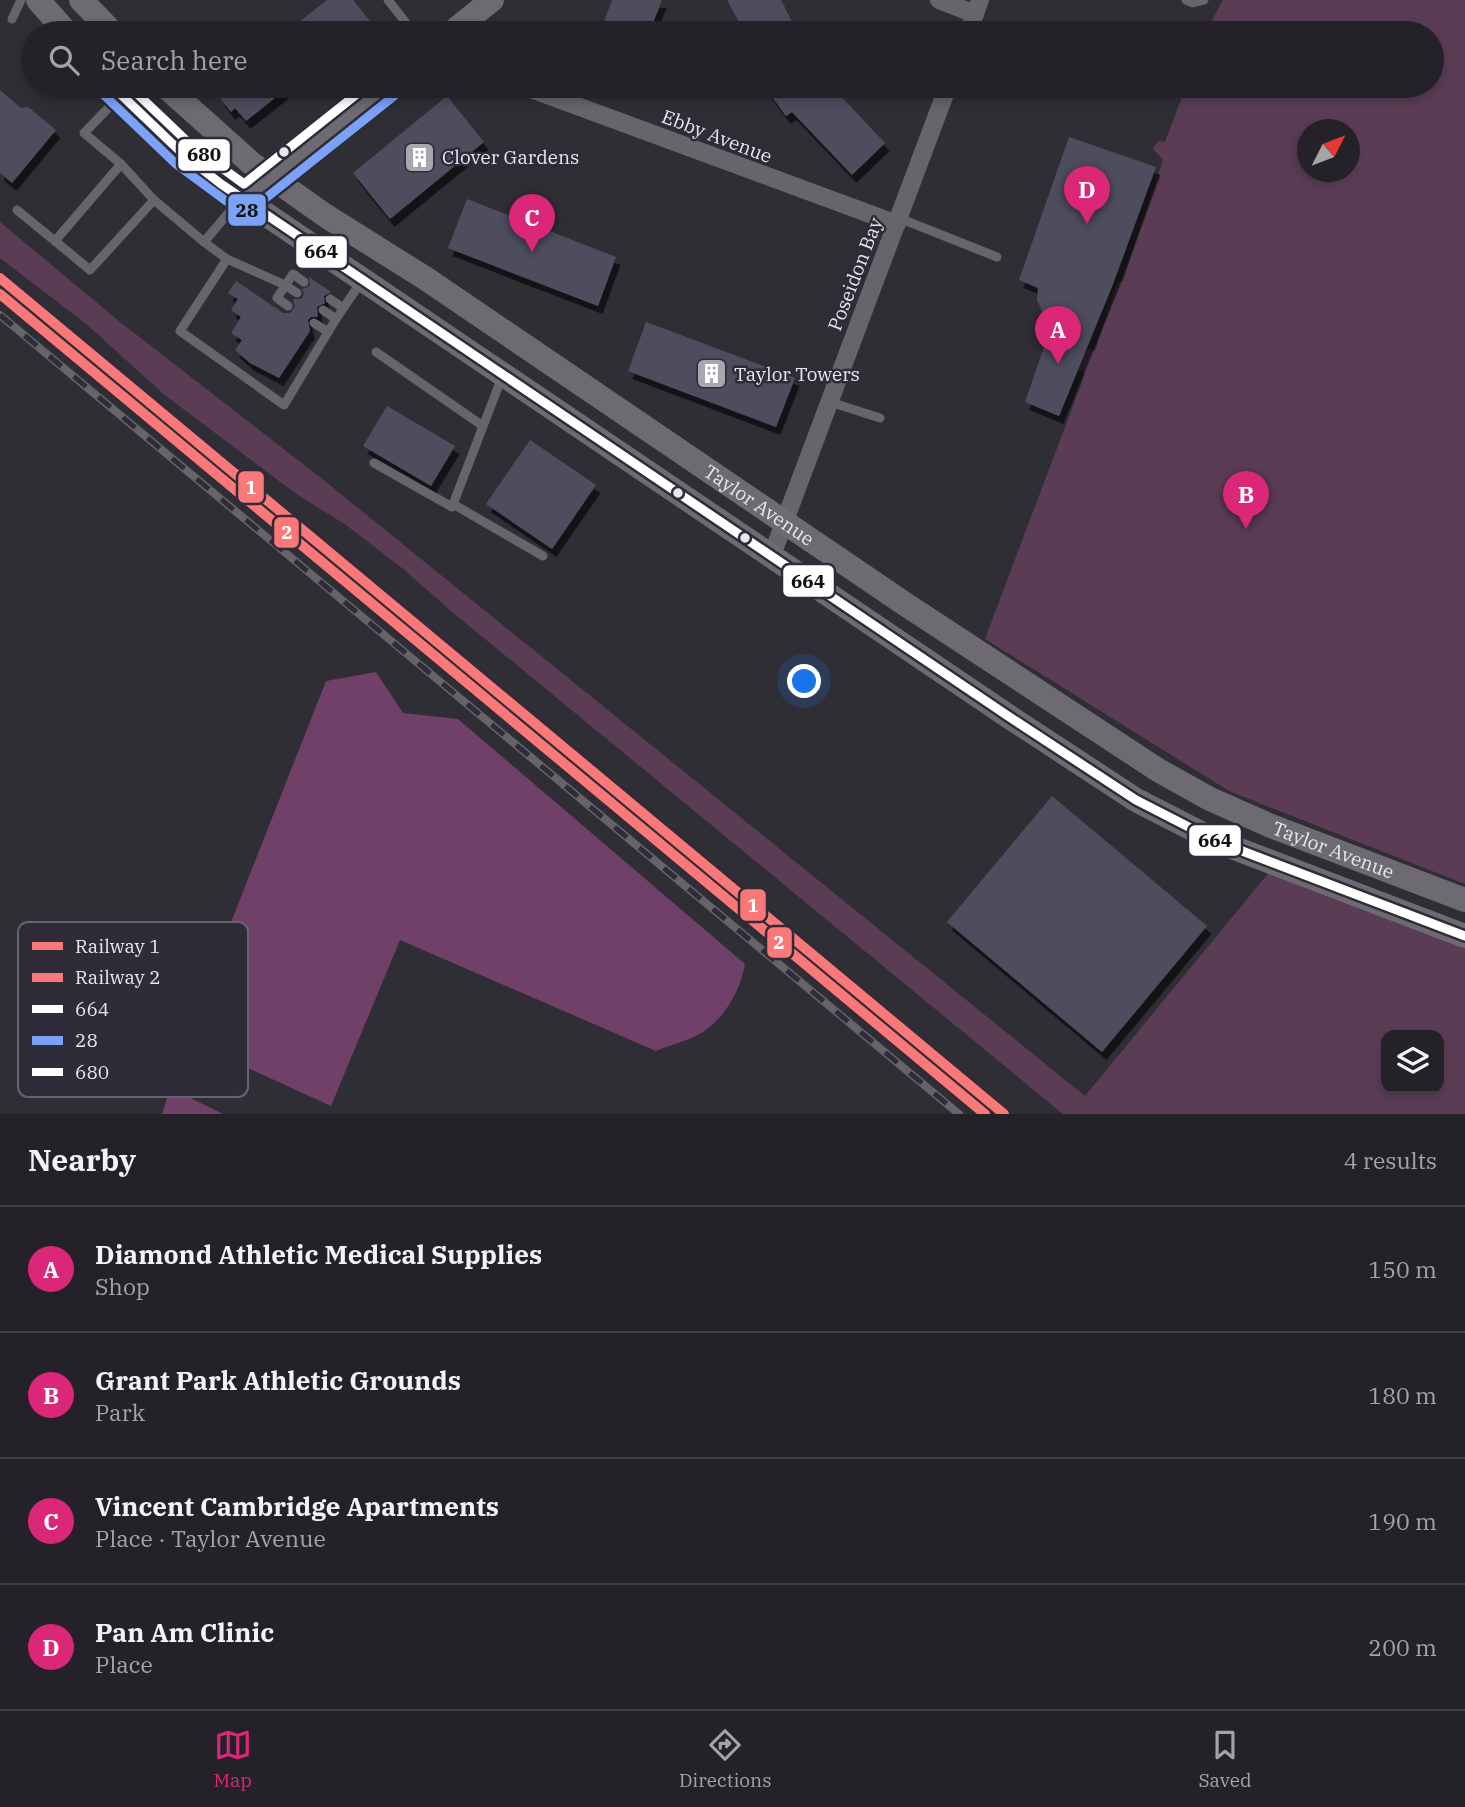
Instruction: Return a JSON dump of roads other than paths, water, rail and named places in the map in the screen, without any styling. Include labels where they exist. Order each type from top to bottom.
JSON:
[{"type":"main road","points":[[38,0],[56,21]]},
{"type":"main road","points":[[81,0],[101,21]]},
{"type":"main road","points":[[466,21],[492,0]]},
{"type":"main road","name":"Taylor Avenue","points":[[123,98],[184,155],[362,281],[1125,793],[1163,815],[1237,850],[1465,936]]},
{"type":"main road","name":"Taylor Avenue","points":[[178,98],[251,163],[326,216],[437,286],[1087,725],[1210,799],[1271,826],[1465,900]]},
{"type":"main road","points":[[244,199],[371,98]]},
{"type":"street","points":[[939,0],[978,7]]},
{"type":"street","name":"Ebby Avenue","points":[[556,98],[898,221]]},
{"type":"street","name":"Poseidon Bay","points":[[772,555],[944,98]]},
{"type":"lane","points":[[12,19],[21,0]]},
{"type":"lane","points":[[388,0],[405,21]]},
{"type":"lane","points":[[1186,0],[1193,3],[1204,0]]},
{"type":"lane","points":[[111,98],[85,133],[121,164],[154,200],[204,242],[227,259],[297,293]]},
{"type":"lane","points":[[55,242],[121,164]]},
{"type":"lane","points":[[204,242],[244,199]]},
{"type":"lane","points":[[17,210],[90,270],[154,200]]},
{"type":"lane","points":[[898,221],[997,257]]},
{"type":"lane","points":[[227,259],[180,331],[284,405],[362,281]]},
{"type":"lane","points":[[288,306],[277,298],[285,285],[293,274],[304,282]]},
{"type":"lane","points":[[330,299],[343,308]]},
{"type":"lane","points":[[323,310],[336,319]]},
{"type":"lane","points":[[314,323],[328,332]]},
{"type":"lane","points":[[376,352],[483,426]]},
{"type":"lane","points":[[374,463],[452,507],[503,375]]},
{"type":"lane","points":[[830,402],[880,418]]},
{"type":"lane","points":[[453,504],[543,556]]},
{"type":"railway","points":[[0,315],[959,1114]]},
{"type":"rail line","name":"1","points":[[0,278],[1004,1114]]},
{"type":"rail line","name":"2","points":[[0,294],[985,1114]]},
{"type":"place","name":"Clover Gardens","points":[[419,157]]},
{"type":"place","name":"Pan Am Clinic","points":[[1087,224]]},
{"type":"place","name":"Vincent Cambridge Apartments","points":[[532,252]]},
{"type":"place","name":"Diamond Athletic Medical Supplies","points":[[1058,364]]},
{"type":"place","name":"Taylor Towers","points":[[711,374]]},
{"type":"place","name":"Grant Park Athletic Grounds","points":[[1246,529]]}]
